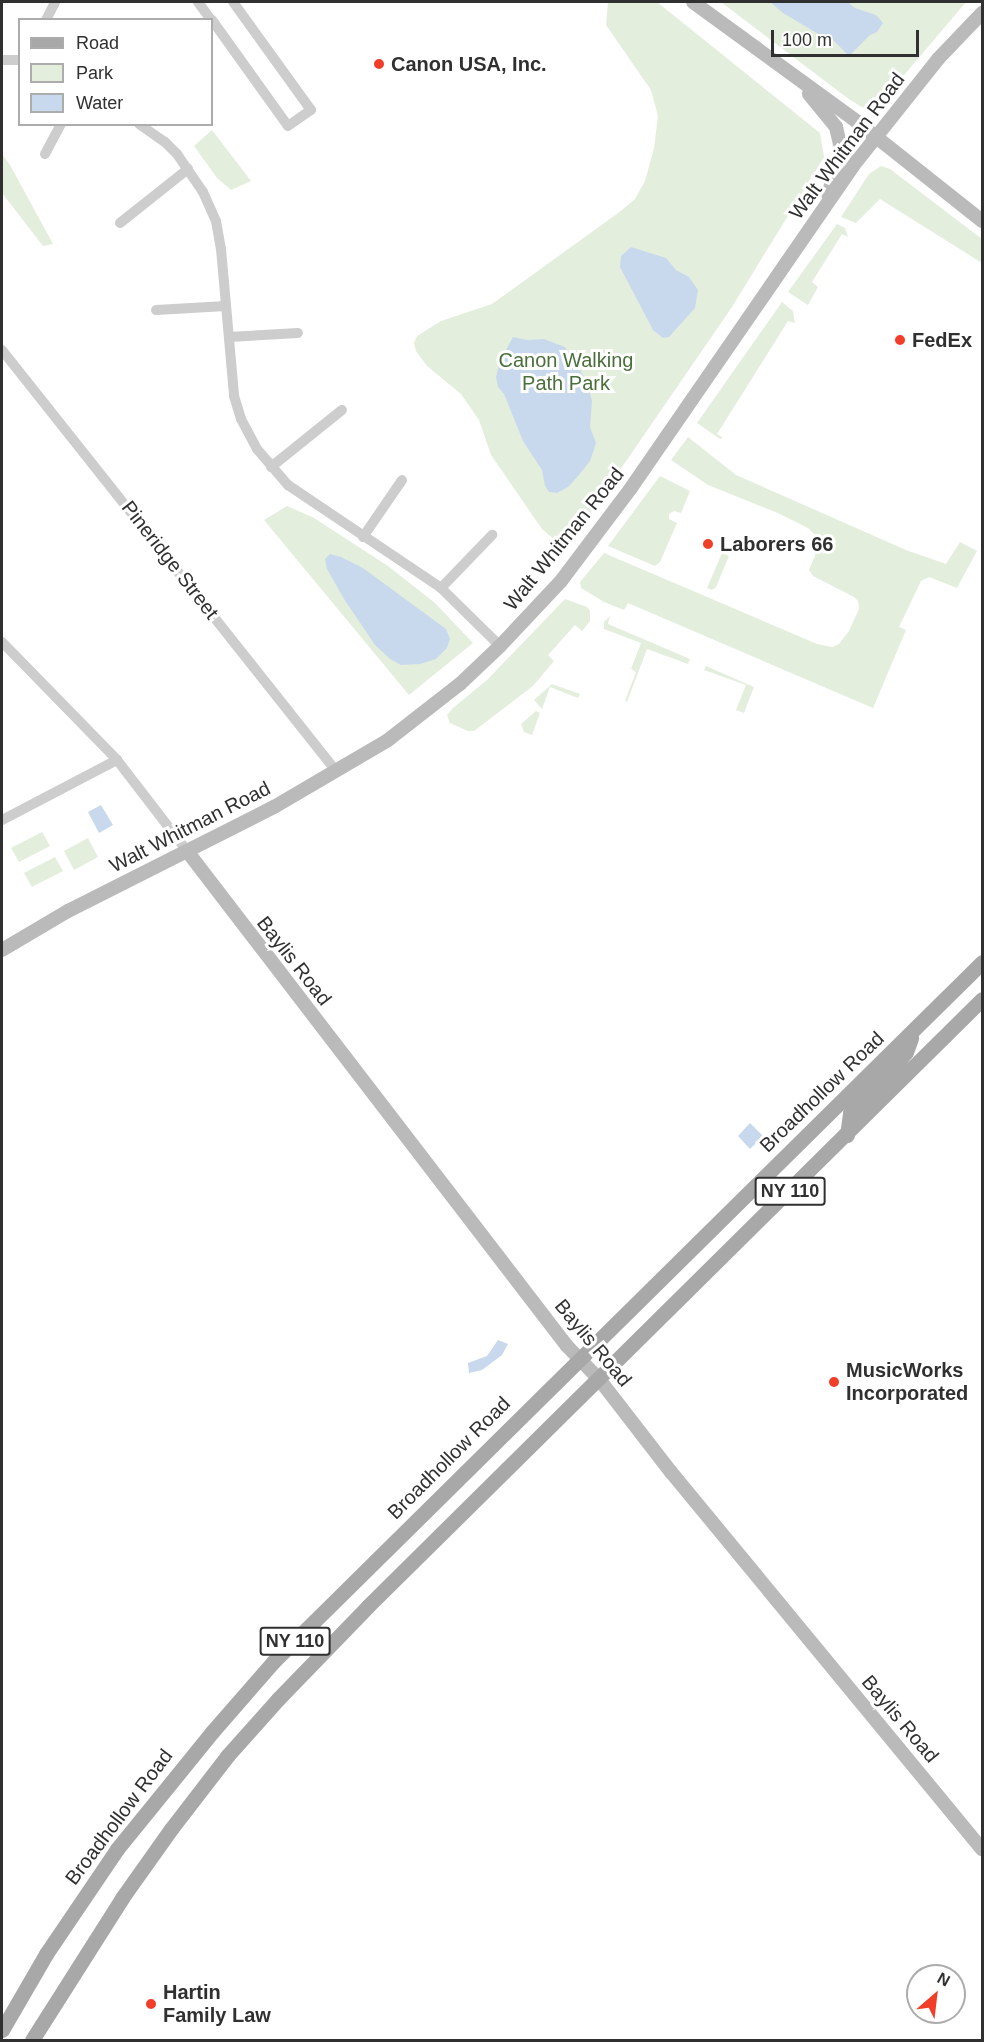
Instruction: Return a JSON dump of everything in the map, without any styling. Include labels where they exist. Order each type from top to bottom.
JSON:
[{"type":"main road","points":[[693,2],[876,136],[982,221]]},
{"type":"main road","name":"Walt Whitman Road","points":[[2,951],[68,911],[273,807],[336,771],[404,729],[460,684],[500,646],[561,581],[631,488],[876,136],[938,59],[980,15]]},
{"type":"main road","points":[[787,71],[836,127],[840,150],[823,210]]},
{"type":"main road","name":"Baylis Road","points":[[187,851],[579,1359],[599,1379],[671,1472],[982,1849]]},
{"type":"main road","name":"Broadhollow Road","points":[[2,2030],[46,1954],[117,1849],[212,1732],[273,1662],[982,962]]},
{"type":"main road","name":"NY 110","points":[[32,2040],[122,1898],[228,1755],[338,1636],[982,999]]},
{"type":"main road","points":[[847,1135],[850,1113],[901,1059],[913,1032]]},
{"type":"street","points":[[47,18],[55,2]]},
{"type":"street","points":[[198,2],[210,18]]},
{"type":"street","points":[[213,23],[288,126],[311,110],[233,2]]},
{"type":"street","points":[[2,60],[18,60]]},
{"type":"street","points":[[45,154],[60,126]]},
{"type":"street","points":[[142,126],[165,142],[188,169],[203,192],[216,221],[234,396],[241,419],[257,449],[288,485],[441,588],[500,646]]},
{"type":"street","points":[[120,223],[188,169]]},
{"type":"street","points":[[156,310],[226,306]]},
{"type":"street","points":[[229,337],[298,333]]},
{"type":"street","name":"Pineridge Street","points":[[2,350],[336,771]]},
{"type":"street","points":[[271,467],[342,410]]},
{"type":"street","points":[[363,537],[402,480]]},
{"type":"street","points":[[441,588],[492,535]]},
{"type":"street","points":[[2,642],[117,760],[187,851]]},
{"type":"street","points":[[2,820],[30,808],[117,760]]},
{"type":"green space","name":"Canon Walking Path Park","points":[[608,2],[657,2],[820,133],[824,157],[732,307],[576,534],[558,543],[542,529],[491,455],[479,420],[461,394],[427,366],[416,351],[414,343],[417,336],[441,321],[492,304],[635,199],[645,181],[654,148],[658,116],[651,90],[606,25]]},
{"type":"green space","points":[[721,2],[966,2],[872,113],[850,100]]},
{"type":"green space","points":[[212,130],[251,181],[231,190],[217,178],[194,146]]},
{"type":"green space","points":[[2,154],[53,244],[43,246],[2,193]]},
{"type":"green space","points":[[881,166],[890,169],[982,239],[982,263],[880,199],[856,223],[841,217],[869,174]]},
{"type":"green space","points":[[837,224],[845,228],[848,237],[842,234],[812,282],[818,287],[808,305],[788,292]]},
{"type":"green space","points":[[782,302],[793,311],[795,323],[788,321],[717,434],[723,438],[720,439],[697,423]]},
{"type":"green space","points":[[688,437],[736,475],[906,550],[946,564],[960,542],[977,551],[957,588],[929,577],[921,581],[899,627],[906,630],[873,708],[628,603],[624,610],[604,602],[581,588],[580,582],[604,553],[817,644],[832,647],[839,644],[849,631],[859,609],[858,601],[813,576],[809,570],[815,556],[816,536],[808,528],[780,514],[708,485],[671,460]]},
{"type":"green space","points":[[660,476],[690,491],[681,513],[674,511],[669,514],[669,519],[677,523],[660,562],[655,566],[608,546]]},
{"type":"green space","points":[[287,506],[314,518],[388,566],[435,603],[473,643],[409,695],[264,520]]},
{"type":"green space","points":[[722,553],[729,556],[716,587],[712,590],[707,588]]},
{"type":"green space","points":[[565,599],[587,607],[590,611],[590,621],[582,631],[575,625],[548,655],[554,661],[533,686],[474,731],[468,731],[450,723],[447,715],[453,708],[487,680]]},
{"type":"green space","points":[[610,616],[608,624],[690,659],[688,664],[647,649],[627,702],[625,701],[636,672],[631,669],[641,643],[604,629],[604,622]]},
{"type":"green space","points":[[706,666],[754,687],[744,713],[736,710],[746,685],[704,670]]},
{"type":"green space","points":[[552,684],[580,694],[578,698],[550,687],[542,709],[534,700]]},
{"type":"green space","points":[[536,711],[540,713],[532,735],[524,732],[521,724]]},
{"type":"green space","points":[[42,832],[50,846],[19,862],[11,848]]},
{"type":"green space","points":[[88,838],[98,857],[74,870],[64,851]]},
{"type":"green space","points":[[55,857],[63,871],[32,887],[24,873]]},
{"type":"water","points":[[770,2],[848,2],[855,8],[876,15],[883,23],[877,32],[870,35],[849,56],[829,36],[820,35],[783,13]]},
{"type":"water","points":[[631,247],[666,258],[676,270],[689,277],[698,290],[695,308],[669,337],[663,338],[653,330],[620,267],[621,256]]},
{"type":"water","points":[[513,337],[527,340],[544,339],[565,347],[587,381],[592,401],[590,427],[596,443],[590,461],[568,487],[557,493],[549,492],[545,486],[542,470],[523,441],[504,394],[498,387],[496,377],[500,361]]},
{"type":"water","points":[[330,554],[363,568],[446,629],[450,639],[447,648],[436,659],[420,664],[401,665],[390,659],[375,645],[344,599],[327,569],[325,559]]},
{"type":"water","points":[[101,805],[113,825],[99,833],[88,812]]},
{"type":"water","points":[[750,1123],[763,1136],[750,1149],[738,1136]]},
{"type":"water","points":[[498,1340],[508,1344],[502,1355],[482,1370],[469,1373],[468,1363],[487,1356]]},
{"type":"place","name":"Canon USA, Inc.","points":[[379,64]]},
{"type":"place","name":"FedEx","points":[[900,340]]},
{"type":"place","name":"Laborers 66","points":[[708,544]]},
{"type":"place","name":"MusicWorks Incorporated","points":[[834,1382]]},
{"type":"place","name":"Hartin Family Law","points":[[151,2004]]}]
